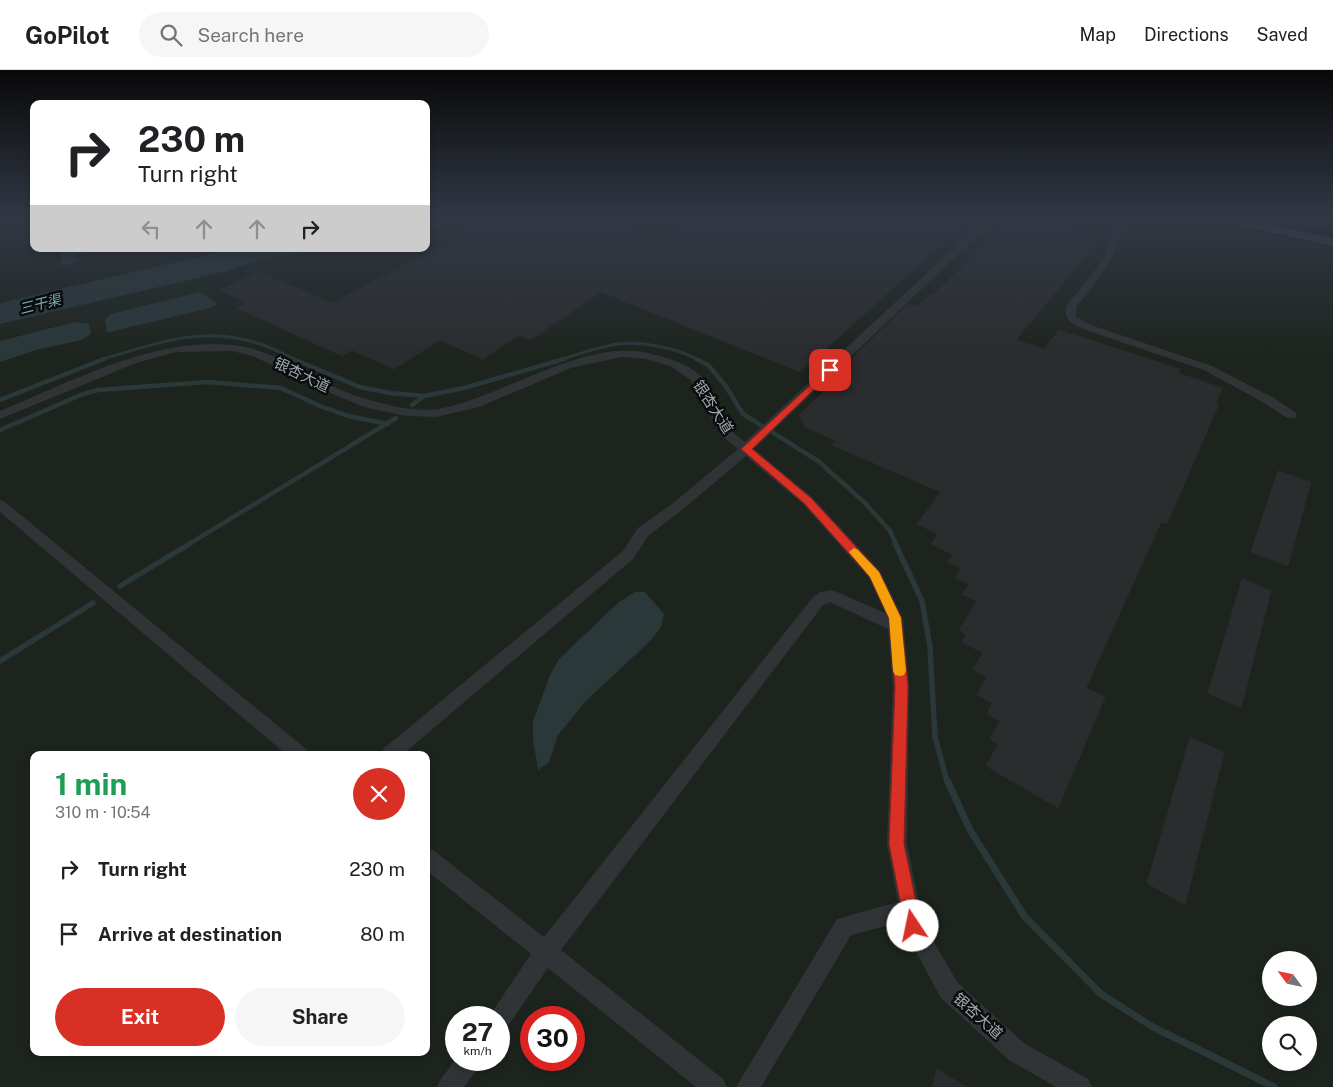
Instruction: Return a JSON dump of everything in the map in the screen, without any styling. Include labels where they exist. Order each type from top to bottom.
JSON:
[{"type":"street","points":[[394,751],[628,554],[643,532],[673,511],[748,447],[944,263]]},
{"type":"street","points":[[1104,263],[1071,308],[1070,314],[1072,319],[1079,324],[1208,368],[1270,401],[1291,415]]},
{"type":"street","name":"银杏大道","points":[[0,415],[132,361],[176,349],[232,348],[249,352],[304,374],[332,390],[368,404],[406,412],[436,413],[475,404],[567,366],[622,354],[647,356],[668,362],[696,378],[725,432],[748,447],[808,501],[874,575],[895,618],[901,686],[897,844],[913,926],[949,990],[1017,1052],[1080,1087]]},
{"type":"street","points":[[0,505],[295,751]]},
{"type":"street","points":[[508,1006],[545,953],[818,601],[826,596],[832,596],[896,625]]},
{"type":"street","points":[[430,860],[715,1087]]},
{"type":"street","points":[[748,1087],[844,926],[910,910]]},
{"type":"street","points":[[449,1087],[461,1071]]},
{"type":"shaded area","points":[[0,263],[1333,263],[1333,1087],[0,1087]]},
{"type":"water","name":"三干渠","points":[[170,263],[249,263],[223,272],[0,324],[0,303]]},
{"type":"water","points":[[200,292],[218,304],[210,308],[107,331],[105,319],[111,314]]},
{"type":"water","points":[[75,322],[89,324],[91,334],[81,340],[36,350],[0,362],[0,341]]},
{"type":"water","points":[[635,592],[645,592],[664,614],[661,627],[651,640],[585,702],[558,735],[549,762],[538,770],[533,739],[533,721],[550,675],[559,659],[619,602]]},
{"type":"building","points":[[409,263],[921,263],[800,372],[601,292],[530,340],[519,335],[483,359],[440,340],[394,369],[352,350],[342,356],[237,308],[247,303],[220,290],[259,272],[332,303]]},
{"type":"building","points":[[965,263],[1079,263],[1016,340],[1044,349],[1059,330],[1180,369],[1178,373],[1222,388],[1216,403],[1219,404],[1167,524],[1161,522],[1086,688],[1105,697],[1058,808],[986,766],[998,744],[990,739],[1000,721],[987,714],[992,703],[977,695],[987,677],[973,669],[983,653],[962,642],[966,634],[959,630],[977,601],[962,594],[969,584],[955,578],[961,568],[948,562],[953,555],[931,544],[938,534],[917,524],[941,492],[832,445],[836,441],[805,427],[799,415],[852,364],[848,362],[908,304],[917,307],[931,294],[933,295]]},
{"type":"building","points":[[1278,471],[1311,482],[1288,566],[1251,552]]},
{"type":"building","points":[[1242,579],[1271,591],[1241,708],[1208,693]]},
{"type":"building","points":[[1190,737],[1224,753],[1185,905],[1147,883]]},
{"type":"building","points":[[937,1069],[967,1087],[932,1087]]},
{"type":"waterway","points":[[100,360],[159,343],[197,336],[236,338],[257,343],[296,360]]},
{"type":"waterway","points":[[560,360],[602,347],[630,343],[667,348],[699,360]]},
{"type":"waterway","points":[[0,400],[104,359]]},
{"type":"waterway","points":[[293,359],[360,387],[390,393],[424,396]]},
{"type":"waterway","points":[[424,396],[464,388],[564,359]]},
{"type":"waterway","points":[[696,359],[708,365],[725,385],[743,414],[818,461],[864,502],[890,531],[896,544]]},
{"type":"waterway","points":[[0,430],[83,394],[98,390],[207,382],[281,388],[320,406],[348,416],[387,424]]},
{"type":"waterway","points":[[412,405],[424,396]]},
{"type":"waterway","points":[[387,424],[396,418]]},
{"type":"waterway","points":[[189,544],[387,424]]},
{"type":"waterway","points":[[120,586],[191,543]]},
{"type":"waterway","points":[[895,543],[922,601],[930,647],[935,737],[947,781]]},
{"type":"waterway","points":[[0,661],[93,603]]},
{"type":"waterway","points":[[947,780],[970,830],[1025,917],[1101,994],[1153,1027],[1274,1087]]},
{"type":"slow traffic","points":[[854,552],[874,575],[895,618],[900,671]]},
{"type":"route","points":[[830,370],[746,449],[808,501],[874,575],[895,618],[901,686],[897,844],[913,926]]}]
